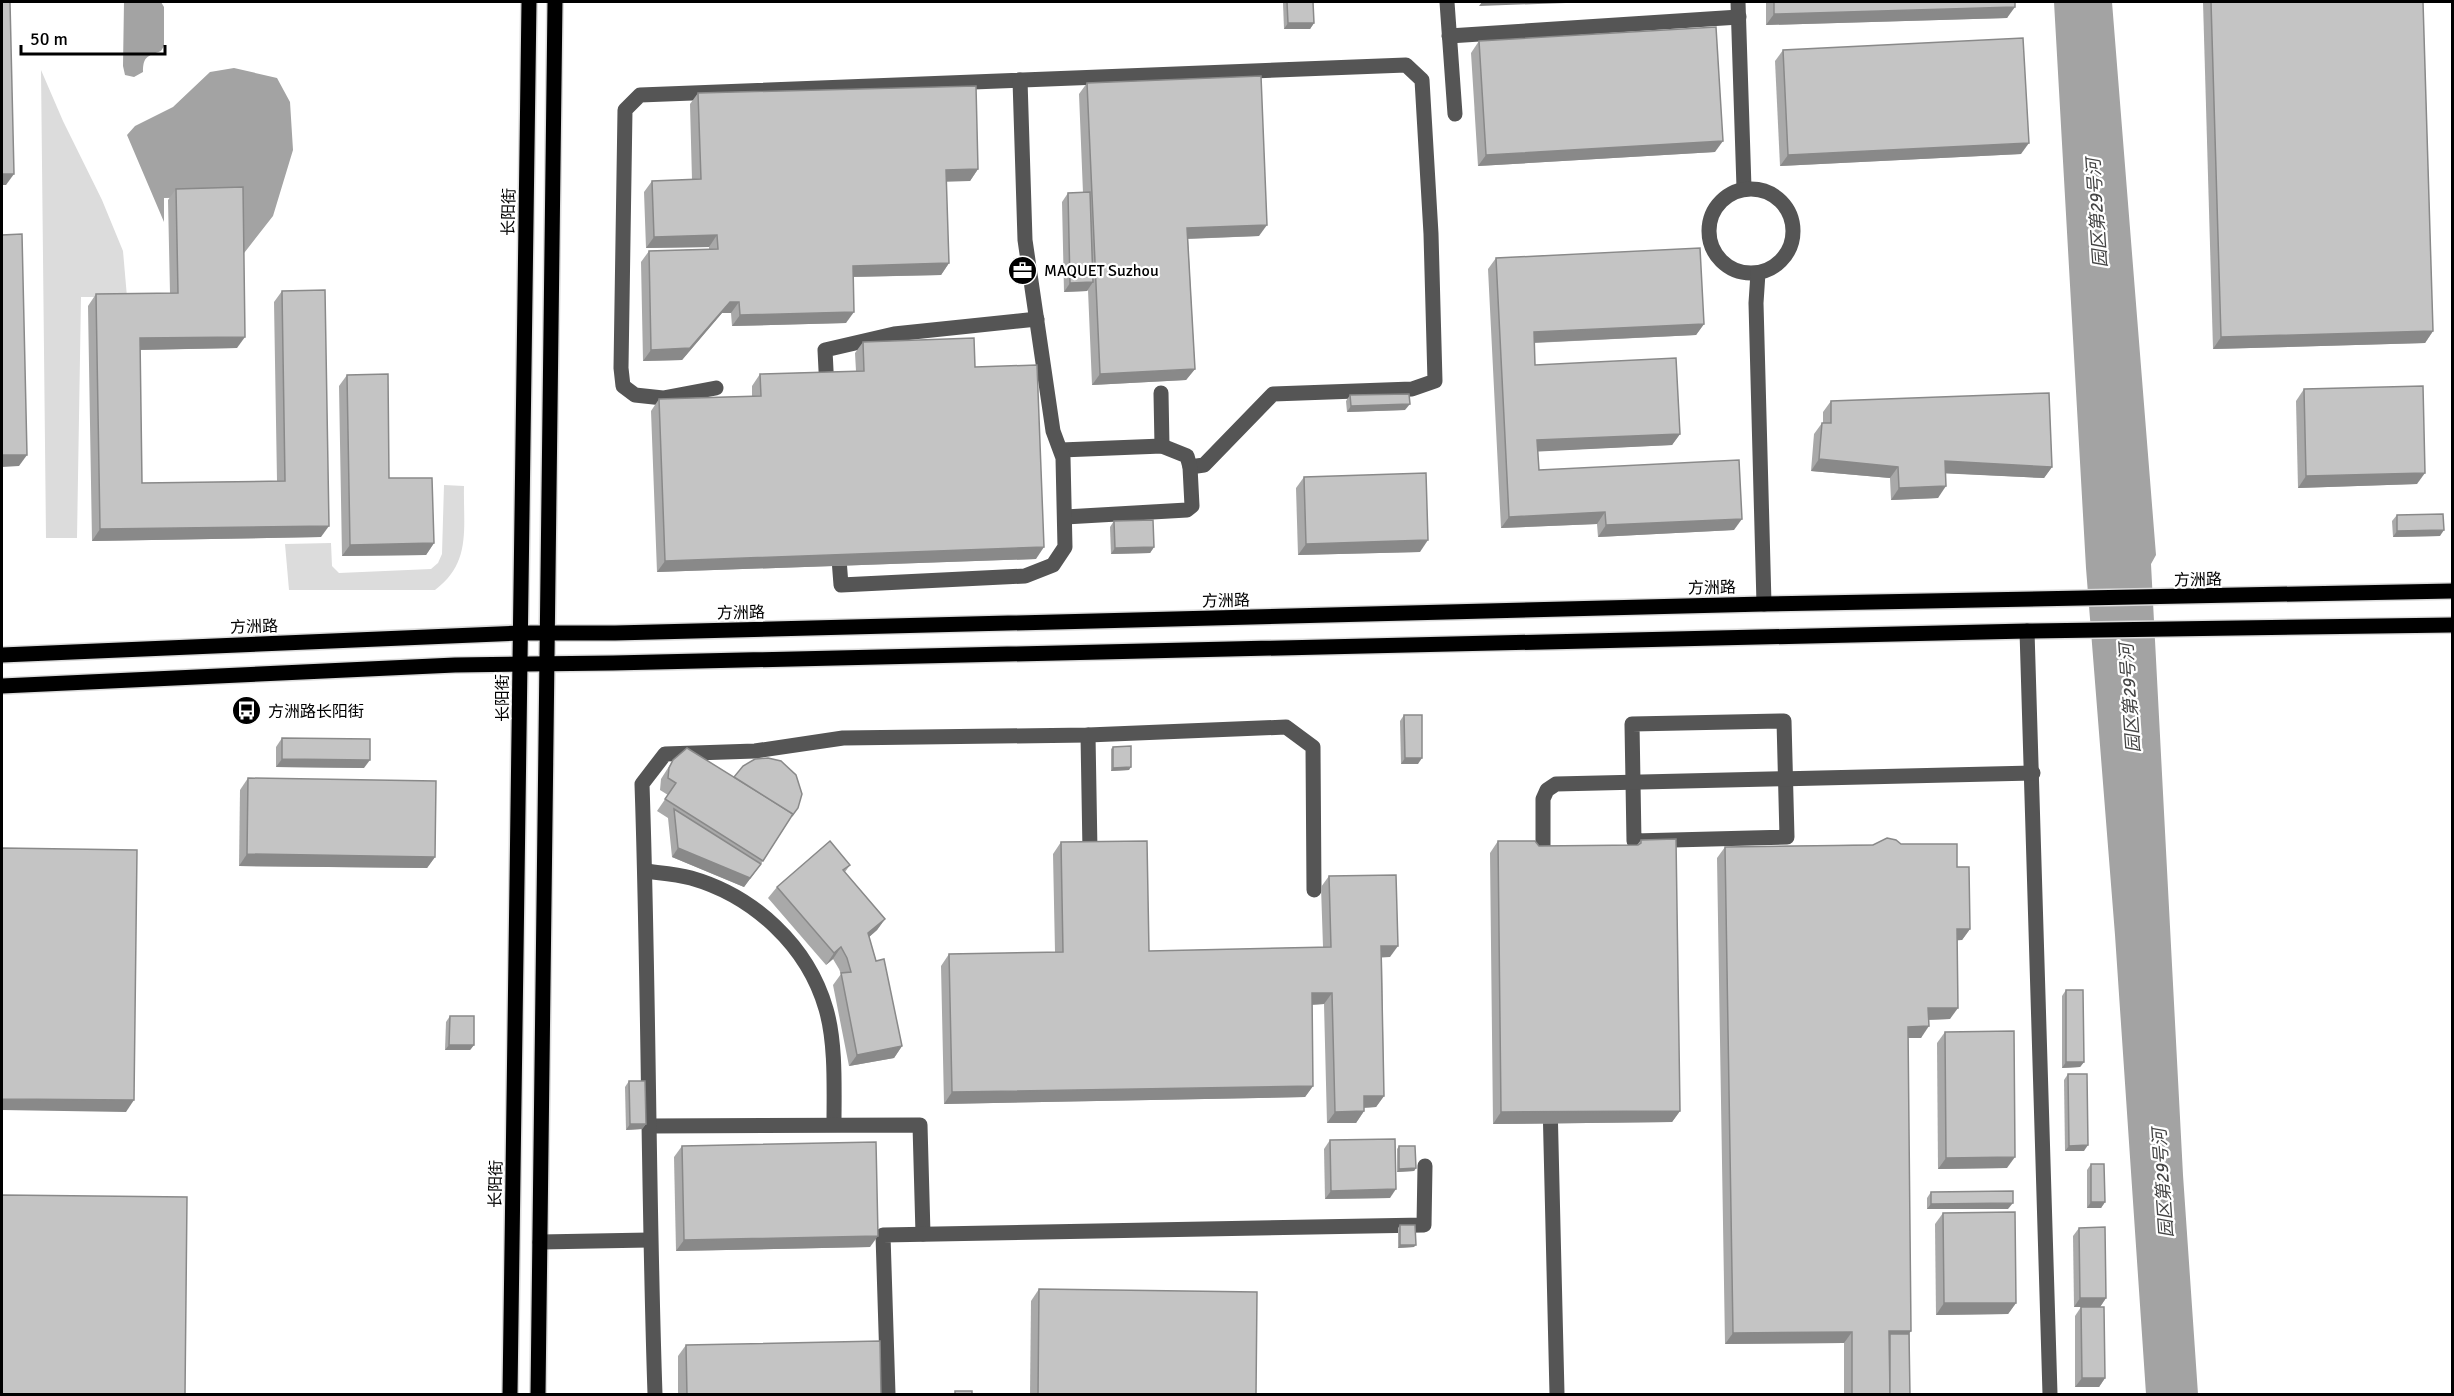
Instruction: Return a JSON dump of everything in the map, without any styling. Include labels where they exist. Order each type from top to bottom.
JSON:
[{"type":"main road","name":"长阳街","points":[[510,1395],[529,2]]},
{"type":"main road","points":[[538,1395],[555,2]]},
{"type":"main road","name":"方洲路","points":[[2,655],[519,633],[1764,604],[2452,591]]},
{"type":"main road","points":[[2,686],[548,662],[613,663],[2027,631],[2452,625]]},
{"type":"lane","points":[[1447,2],[1455,114]]},
{"type":"lane","points":[[1738,2],[1744,188]]},
{"type":"lane","points":[[1449,36],[1739,17]]},
{"type":"lane","points":[[716,388],[663,398],[635,395],[623,386],[621,368],[625,110],[640,95],[1406,65],[1422,80],[1431,234],[1435,381],[1412,389],[1273,394],[1204,465],[1190,467]]},
{"type":"lane","points":[[836,527],[841,585],[1026,576],[1053,565],[1065,547],[1064,458],[1053,431],[1025,240],[1020,80]]},
{"type":"lane","points":[[1744,188],[1770,192],[1790,211],[1794,237],[1782,261],[1758,273],[1731,270],[1712,251],[1709,233],[1708,224],[1720,200],[1744,188]]},
{"type":"lane","points":[[1758,273],[1756,303],[1764,604]]},
{"type":"lane","points":[[828,410],[825,350],[894,334],[1037,319]]},
{"type":"lane","points":[[1161,393],[1162,446]]},
{"type":"lane","points":[[1061,450],[1162,446],[1187,456],[1190,467],[1192,506],[1187,510],[1065,517]]},
{"type":"lane","points":[[2027,631],[2050,1395]]},
{"type":"lane","points":[[1784,721],[1786,837],[1634,841],[1633,782],[1632,724],[1784,721]]},
{"type":"lane","points":[[655,1395],[642,784],[665,754],[754,752],[843,738],[1088,735],[1286,727],[1313,747],[1314,890]]},
{"type":"lane","points":[[1088,735],[1090,851]]},
{"type":"lane","points":[[1544,880],[1542,808],[1547,790],[1556,784],[2033,773]]},
{"type":"lane","points":[[645,871],[690,878],[740,898],[780,930],[808,964],[826,1010],[834,1069],[834,1124]]},
{"type":"lane","points":[[1549,1083],[1557,1395]]},
{"type":"lane","points":[[651,1126],[920,1125],[923,1234]]},
{"type":"lane","points":[[888,1395],[883,1235],[1424,1225],[1425,1166]]},
{"type":"lane","points":[[540,1242],[650,1240]]},
{"type":"shaded area","points":[[41,70],[102,200],[123,251],[127,297],[81,297],[77,538],[46,538]]},
{"type":"shaded area","points":[[444,485],[464,486],[463,543],[455,568],[435,590],[289,590],[285,544],[331,543],[332,566],[339,573],[431,569],[438,563],[442,554]]},
{"type":"water","points":[[124,2],[161,2],[164,7],[164,46],[161,51],[147,58],[143,72],[134,77],[125,75],[123,66]]},
{"type":"water","name":"园区第29号河","points":[[2054,2],[2112,2],[2156,555],[2151,564],[2183,1175],[2198,1394],[2146,1394],[2115,935],[2086,568]]},
{"type":"water","points":[[234,68],[277,78],[290,102],[293,150],[273,216],[241,257],[237,197],[164,198],[164,222],[127,135],[135,126],[173,107],[210,72]]},
{"type":"building","points":[[2,2],[10,2],[14,174],[2,174]]},
{"type":"building","points":[[1287,2],[1313,2],[1314,23],[1288,23]]},
{"type":"building","points":[[1774,2],[2015,2],[2015,7],[1774,14]]},
{"type":"building","points":[[2211,2],[2423,2],[2433,331],[2221,337]]},
{"type":"building","points":[[1716,27],[1723,141],[1486,155],[1479,41]]},
{"type":"building","points":[[2023,38],[2029,143],[1788,155],[1783,50]]},
{"type":"building","points":[[1261,76],[1267,225],[1187,228],[1195,369],[1100,374],[1087,83]]},
{"type":"building","points":[[976,86],[978,169],[946,170],[949,263],[853,266],[854,312],[740,315],[739,302],[730,302],[690,348],[651,350],[649,251],[718,249],[717,235],[654,237],[652,181],[701,179],[698,93]]},
{"type":"building","points":[[243,187],[245,337],[140,338],[142,483],[285,481],[282,291],[325,290],[329,526],[100,529],[96,294],[178,293],[176,189]]},
{"type":"building","points":[[1090,192],[1093,282],[1070,283],[1068,193]]},
{"type":"building","points":[[22,234],[27,455],[2,455],[2,235]]},
{"type":"building","points":[[1700,248],[1704,324],[1534,332],[1535,365],[1676,358],[1680,434],[1537,440],[1539,470],[1739,460],[1742,519],[1606,525],[1605,512],[1509,517],[1496,258]]},
{"type":"building","points":[[974,338],[975,367],[1037,365],[1044,547],[665,561],[659,399],[761,396],[760,374],[864,371],[863,342]]},
{"type":"building","points":[[388,374],[389,478],[432,478],[434,543],[350,545],[347,375]]},
{"type":"building","points":[[2423,386],[2425,473],[2306,476],[2304,389]]},
{"type":"building","points":[[2049,393],[2052,467],[1945,461],[1946,486],[1899,488],[1898,467],[1819,459],[1822,423],[1831,423],[1831,401]]},
{"type":"building","points":[[1409,394],[1410,404],[1351,406],[1350,395]]},
{"type":"building","points":[[1426,473],[1428,540],[1306,544],[1304,477]]},
{"type":"building","points":[[2443,514],[2444,530],[2397,531],[2397,515]]},
{"type":"building","points":[[1153,520],[1154,547],[1115,548],[1114,521]]},
{"type":"building","points":[[1404,715],[1422,715],[1422,758],[1405,758]]},
{"type":"building","points":[[282,738],[370,739],[370,760],[282,759]]},
{"type":"building","points":[[1131,746],[1131,767],[1113,768],[1113,747]]},
{"type":"building","points":[[687,748],[793,814],[763,861],[665,799],[676,783],[668,778],[669,768],[673,760]]},
{"type":"building","points":[[768,758],[781,761],[796,775],[802,794],[798,808],[792,816],[793,814],[734,777],[743,766],[755,759]]},
{"type":"building","points":[[248,778],[436,781],[435,857],[247,854]]},
{"type":"building","points":[[674,809],[761,864],[750,878],[678,848]]},
{"type":"building","points":[[1887,838],[1901,844],[1957,844],[1957,867],[1969,867],[1970,929],[1957,929],[1958,1008],[1928,1008],[1929,1026],[1908,1027],[1911,1331],[1889,1331],[1890,1395],[1852,1395],[1852,1332],[1733,1333],[1725,847],[1873,845]]},
{"type":"building","points":[[1676,839],[1680,1111],[1501,1112],[1498,841],[1535,841],[1539,846],[1638,845],[1641,840]]},
{"type":"building","points":[[830,841],[850,865],[843,870],[885,919],[868,933],[876,961],[884,959],[902,1046],[857,1055],[841,973],[851,972],[847,958],[841,947],[834,953],[777,887]]},
{"type":"building","points":[[1147,841],[1149,951],[1331,947],[1329,876],[1396,875],[1398,946],[1381,946],[1384,1096],[1364,1096],[1364,1111],[1335,1112],[1332,993],[1312,993],[1313,1086],[952,1092],[949,954],[1063,952],[1061,842]]},
{"type":"building","points":[[2,848],[137,850],[134,1100],[2,1099]]},
{"type":"building","points":[[2066,990],[2083,990],[2084,1062],[2066,1062]]},
{"type":"building","points":[[450,1016],[474,1016],[474,1045],[449,1045]]},
{"type":"building","points":[[2014,1031],[2015,1157],[1946,1158],[1945,1032]]},
{"type":"building","points":[[2068,1074],[2087,1074],[2088,1145],[2069,1146]]},
{"type":"building","points":[[629,1081],[645,1081],[646,1124],[630,1124]]},
{"type":"building","points":[[1395,1139],[1396,1189],[1331,1191],[1330,1140]]},
{"type":"building","points":[[876,1142],[878,1236],[684,1240],[682,1146]]},
{"type":"building","points":[[1399,1146],[1415,1146],[1416,1168],[1399,1169]]},
{"type":"building","points":[[2091,1164],[2104,1164],[2105,1202],[2091,1202]]},
{"type":"building","points":[[2013,1191],[2013,1203],[1931,1204],[1931,1192]]},
{"type":"building","points":[[2,1195],[187,1197],[185,1395],[2,1395]]},
{"type":"building","points":[[2015,1212],[2016,1303],[1944,1303],[1943,1213]]},
{"type":"building","points":[[1400,1225],[1415,1225],[1416,1245],[1400,1245]]},
{"type":"building","points":[[2105,1227],[2106,1298],[2080,1298],[2079,1228]]},
{"type":"building","points":[[1039,1289],[1257,1292],[1256,1395],[1038,1395]]},
{"type":"building","points":[[2081,1307],[2104,1307],[2105,1378],[2082,1378]]},
{"type":"building","points":[[1890,1334],[1909,1334],[1910,1395],[1890,1395]]},
{"type":"building","points":[[880,1341],[881,1395],[687,1395],[686,1345]]},
{"type":"building","points":[[955,1391],[972,1391],[972,1395],[955,1395]]},
{"type":"place","name":"MAQUET Suzhou","points":[[1023,270]]},
{"type":"place","name":"方洲路长阳街","points":[[247,711]]}]
